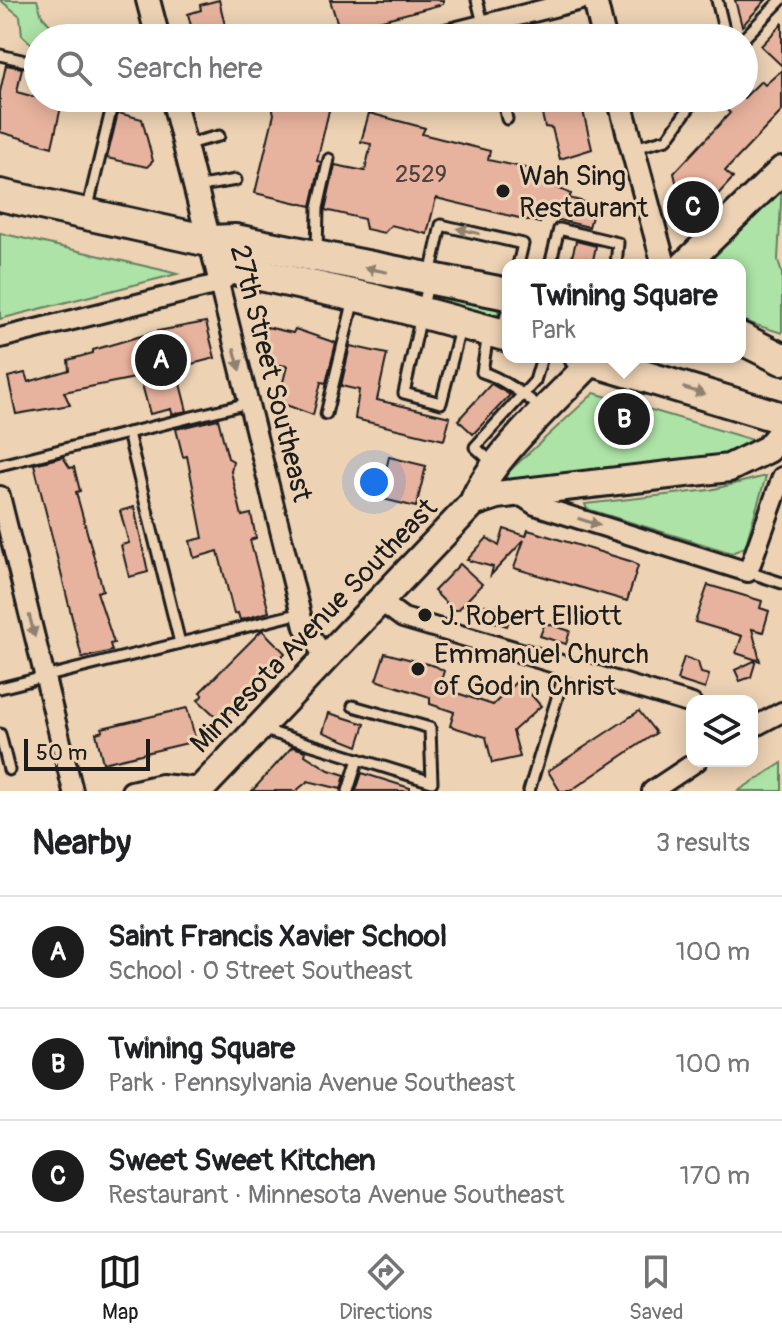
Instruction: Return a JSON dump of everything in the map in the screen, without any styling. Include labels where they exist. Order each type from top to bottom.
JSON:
[{"type":"highway","points":[[0,195],[209,241],[235,240],[317,259],[502,293]]},
{"type":"highway","points":[[209,241],[228,277],[355,296],[493,326]]},
{"type":"highway","points":[[746,341],[782,362]]},
{"type":"highway","points":[[746,353],[782,362]]},
{"type":"highway","points":[[606,363],[782,418]]},
{"type":"main road","points":[[690,259],[782,170]]},
{"type":"main road","name":"Minnesota Avenue Southeast","points":[[200,790],[473,503],[478,487],[586,363]]},
{"type":"main road","name":"Minnesota Avenue Southeast","points":[[473,503],[517,493],[729,468],[768,449],[782,432]]},
{"type":"street","points":[[148,0],[154,24]]},
{"type":"street","points":[[507,24],[581,0]]},
{"type":"street","points":[[595,0],[601,24]]},
{"type":"street","name":"27th Street Southeast","points":[[176,112],[209,241]]},
{"type":"street","points":[[623,112],[662,259]]},
{"type":"street","points":[[0,338],[228,277]]},
{"type":"street","name":"27th Street Southeast","points":[[228,277],[248,403],[301,613],[310,640],[325,657]]},
{"type":"street","points":[[517,493],[535,505],[748,572],[782,477]]},
{"type":"street","points":[[0,496],[73,791]]},
{"type":"street","points":[[380,601],[403,618],[686,702]]},
{"type":"street","points":[[758,725],[782,712]]},
{"type":"street","points":[[652,791],[688,767]]},
{"type":"street","points":[[131,791],[161,784],[200,790]]},
{"type":"lane","points":[[477,0],[483,24]]},
{"type":"lane","points":[[717,0],[723,24]]},
{"type":"lane","points":[[758,24],[781,0]]},
{"type":"lane","points":[[0,55],[24,61]]},
{"type":"lane","points":[[86,213],[111,112]]},
{"type":"lane","points":[[505,112],[507,119]]},
{"type":"lane","points":[[632,149],[667,139],[686,112]]},
{"type":"lane","points":[[184,145],[219,136]]},
{"type":"lane","points":[[317,259],[318,208],[329,159]]},
{"type":"lane","points":[[195,187],[236,180]]},
{"type":"lane","points":[[493,326],[441,403],[404,393],[441,225],[523,244],[519,259]]},
{"type":"lane","points":[[552,259],[559,229],[618,243],[617,259]]},
{"type":"lane","points":[[326,414],[355,296]]},
{"type":"lane","points":[[493,326],[480,369],[498,377],[513,392],[524,395],[545,412]]},
{"type":"lane","points":[[496,465],[475,447],[535,381],[540,363]]},
{"type":"lane","points":[[0,465],[248,403]]},
{"type":"lane","points":[[128,433],[180,643]]},
{"type":"lane","points":[[748,572],[782,583]]},
{"type":"lane","points":[[0,688],[301,613]]},
{"type":"lane","points":[[529,791],[566,668]]},
{"type":"lane","points":[[258,729],[432,782],[430,728],[353,706]]},
{"type":"lane","points":[[0,734],[9,770]]},
{"type":"lane","points":[[348,791],[358,759]]},
{"type":"green space","points":[[0,0],[37,0],[42,16],[49,24],[24,24],[24,37],[20,16]]},
{"type":"green space","points":[[782,183],[778,260],[782,274],[782,333],[746,322],[746,259],[709,259]]},
{"type":"green space","points":[[0,233],[162,270],[177,274],[0,319]]},
{"type":"green space","points":[[437,296],[497,307],[499,314],[494,318],[436,300]]},
{"type":"green space","points":[[594,393],[753,440],[756,447],[729,461],[509,481],[505,475]]},
{"type":"green space","points":[[766,476],[745,547],[732,553],[587,509],[585,504],[710,490]]},
{"type":"green space","points":[[782,763],[782,791],[738,791],[741,789]]},
{"type":"building","points":[[219,0],[225,24],[190,24],[188,14],[201,10],[200,5]]},
{"type":"building","points":[[330,0],[443,0],[443,4],[367,24],[338,24]]},
{"type":"building","points":[[735,0],[766,0],[744,24]]},
{"type":"building","points":[[782,24],[782,66],[761,46]]},
{"type":"building","points":[[6,65],[22,68],[17,92],[24,94],[24,112],[60,112],[52,147],[0,132],[0,92]]},
{"type":"building","points":[[782,70],[782,111],[725,171],[733,178],[687,228],[674,173],[729,112],[758,112],[758,84],[761,81],[765,85]]},
{"type":"building","points":[[329,112],[317,161],[321,162],[311,206],[255,193],[274,114]]},
{"type":"building","points":[[583,112],[592,149],[560,159],[552,128],[545,127],[542,114]]},
{"type":"building","points":[[118,113],[142,119],[153,161],[147,167],[107,158]]},
{"type":"building","points":[[369,113],[425,128],[422,134],[490,151],[488,160],[526,168],[524,175],[550,180],[549,184],[571,194],[569,198],[595,205],[589,227],[542,216],[540,223],[436,198],[427,234],[391,225],[384,233],[366,229],[364,219],[325,210],[335,165],[365,171],[371,144],[361,142]]},
{"type":"building","points":[[576,241],[596,246],[593,259],[572,259]]},
{"type":"building","points":[[206,322],[215,358],[176,368],[187,411],[172,414],[171,409],[150,414],[140,377],[64,392],[70,405],[16,414],[8,377],[25,373],[28,382],[69,370],[68,360],[93,353],[93,350],[158,331]]},
{"type":"building","points":[[267,327],[293,333],[295,329],[336,343],[326,383],[321,382],[313,415],[278,402],[287,366],[263,362],[265,355],[259,353]]},
{"type":"building","points":[[350,346],[387,354],[377,400],[450,417],[444,440],[355,419],[359,390],[341,386]]},
{"type":"building","points":[[491,384],[510,395],[473,434],[458,420]]},
{"type":"building","points":[[218,419],[228,458],[233,461],[231,472],[242,516],[251,514],[256,538],[250,540],[269,612],[240,620],[238,613],[234,614],[218,551],[194,558],[190,541],[203,538],[187,456],[183,457],[176,429]]},
{"type":"building","points":[[63,457],[70,468],[74,467],[80,491],[76,492],[103,590],[97,592],[114,643],[110,644],[112,651],[82,658],[34,464]]},
{"type":"building","points":[[389,457],[426,466],[416,507],[379,498]]},
{"type":"building","points":[[134,507],[148,572],[129,577],[121,545],[129,543],[120,511]]},
{"type":"building","points":[[504,529],[526,536],[528,530],[633,562],[638,566],[627,601],[514,568],[524,540],[491,575],[493,567],[467,560],[487,538],[499,546]]},
{"type":"building","points":[[460,564],[482,584],[458,610],[453,610],[434,591]]},
{"type":"building","points":[[708,585],[762,601],[760,608],[769,611],[763,632],[752,629],[760,661],[736,653],[742,636],[695,622]]},
{"type":"building","points":[[485,605],[512,611],[507,626],[482,618]]},
{"type":"building","points":[[545,623],[570,631],[566,644],[540,636]]},
{"type":"building","points":[[262,630],[285,653],[221,721],[198,700],[203,695],[200,692]]},
{"type":"building","points":[[385,653],[435,666],[444,671],[439,687],[493,705],[518,680],[541,706],[513,731],[520,757],[492,763],[486,737],[450,726],[454,712],[430,704],[430,697],[376,680]]},
{"type":"building","points":[[684,657],[698,662],[701,673],[709,675],[705,689],[677,680]]},
{"type":"building","points":[[756,660],[751,677],[740,681],[735,670]]},
{"type":"building","points":[[187,708],[196,741],[103,763],[96,733],[103,731],[102,728]]},
{"type":"building","points":[[639,711],[656,733],[570,791],[560,791],[548,771]]},
{"type":"building","points":[[329,713],[365,724],[358,746],[323,732]]},
{"type":"building","points":[[292,747],[306,751],[305,755],[329,770],[345,775],[341,789],[308,781],[296,791],[252,791]]},
{"type":"building","points":[[362,773],[410,788],[410,791],[356,791]]},
{"type":"place","name":"Wah Sing Restaurant","points":[[503,191]]},
{"type":"place","name":"Sweet Sweet Kitchen","points":[[693,207]]},
{"type":"place","name":"Saint Francis Xavier School","points":[[161,360]]},
{"type":"place","name":"Twining Square","points":[[624,419]]},
{"type":"place","name":"J. Robert Elliott","points":[[425,615]]},
{"type":"place","name":"Emmanuel Church of God in Christ","points":[[418,669]]}]
